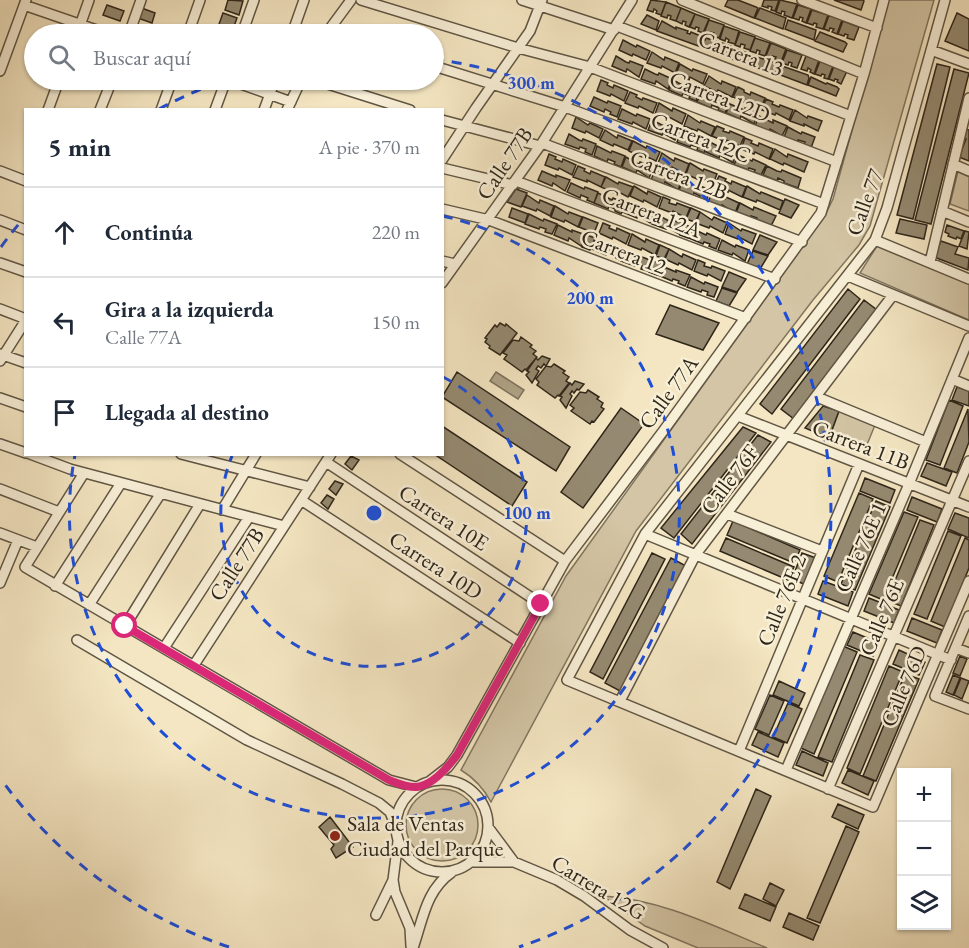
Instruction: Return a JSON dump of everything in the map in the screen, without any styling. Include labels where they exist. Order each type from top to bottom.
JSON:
[{"type":"street","points":[[81,24],[89,0]]},
{"type":"street","points":[[133,24],[141,0]]},
{"type":"street","points":[[192,24],[200,0]]},
{"type":"street","points":[[246,24],[254,0]]},
{"type":"street","points":[[296,24],[304,0]]},
{"type":"street","points":[[335,24],[351,0]]},
{"type":"street","name":"Carrera 12D","points":[[361,0],[440,24]]},
{"type":"street","name":"Carrera 13","points":[[522,0],[542,3],[616,28],[851,116]]},
{"type":"street","name":"Calle 77B","points":[[444,280],[541,144],[632,0]]},
{"type":"street","points":[[682,0],[864,74]]},
{"type":"street","points":[[802,0],[877,28]]},
{"type":"street","name":"Calle 77A","points":[[430,781],[448,767],[457,755],[565,561],[664,430],[821,213],[864,74],[884,0]]},
{"type":"street","name":"Calle 77","points":[[620,701],[567,680],[645,534],[875,240],[945,0]]},
{"type":"street","points":[[0,70],[25,2],[79,24]]},
{"type":"street","points":[[444,157],[530,31],[542,3]]},
{"type":"street","name":"Carrera 12D","points":[[444,25],[590,67],[837,162]]},
{"type":"street","points":[[931,50],[969,64]]},
{"type":"street","name":"Carrera 12C","points":[[444,69],[565,107],[824,204]]},
{"type":"street","points":[[49,108],[55,90]]},
{"type":"street","points":[[101,108],[108,90]]},
{"type":"street","points":[[162,108],[168,90]]},
{"type":"street","points":[[216,108],[224,90]]},
{"type":"street","points":[[256,90],[289,106],[296,90]]},
{"type":"street","points":[[265,108],[272,90]]},
{"type":"street","points":[[347,90],[404,108]]},
{"type":"street","points":[[930,262],[967,116],[969,98]]},
{"type":"street","name":"Carrera 12B","points":[[444,121],[541,144],[802,242]]},
{"type":"street","points":[[953,164],[969,171]]},
{"type":"street","name":"Carrera 12A","points":[[444,168],[514,183],[774,279]]},
{"type":"street","points":[[0,171],[23,180]]},
{"type":"street","name":"Carrera 12","points":[[444,209],[489,220],[746,318]]},
{"type":"street","points":[[942,211],[969,222]]},
{"type":"street","points":[[0,220],[24,229]]},
{"type":"street","points":[[875,240],[969,279]]},
{"type":"street","points":[[444,261],[455,264]]},
{"type":"street","points":[[0,262],[24,271]]},
{"type":"street","points":[[848,276],[969,326]]},
{"type":"street","name":"Calle 76F","points":[[620,701],[696,554],[893,295]]},
{"type":"street","points":[[0,309],[24,318]]},
{"type":"street","points":[[24,322],[1,356],[24,362]]},
{"type":"street","name":"Calle 76E 1","points":[[786,770],[969,338]]},
{"type":"street","points":[[952,379],[969,386]]},
{"type":"street","points":[[817,397],[926,442]]},
{"type":"street","points":[[0,398],[24,406]]},
{"type":"street","name":"Carrera 11B","points":[[738,416],[969,507]]},
{"type":"street","points":[[0,444],[24,452]]},
{"type":"street","points":[[36,456],[84,473],[284,526]]},
{"type":"street","points":[[188,456],[310,487]]},
{"type":"street","points":[[222,510],[255,456]]},
{"type":"street","points":[[403,456],[565,561]]},
{"type":"street","name":"Calle 77B","points":[[194,665],[328,458]]},
{"type":"street","name":"Carrera 10E","points":[[328,458],[541,604]]},
{"type":"street","name":"Calle 76E","points":[[828,789],[969,461]]},
{"type":"street","name":"Calle 76E 2","points":[[739,751],[859,464]]},
{"type":"street","points":[[84,473],[25,567],[389,780],[416,787]]},
{"type":"street","points":[[55,586],[121,483]]},
{"type":"street","points":[[0,489],[59,512]]},
{"type":"street","points":[[89,605],[161,493]]},
{"type":"street","name":"Carrera 10D","points":[[302,500],[520,643]]},
{"type":"street","points":[[125,626],[200,504]]},
{"type":"street","points":[[728,514],[822,551]]},
{"type":"street","points":[[164,648],[249,517]]},
{"type":"street","points":[[0,532],[37,547]]},
{"type":"street","points":[[645,534],[951,660]]},
{"type":"street","points":[[1,579],[18,540]]},
{"type":"street","name":"Calle 76D","points":[[828,789],[873,807],[969,580]]},
{"type":"street","name":"Calle 76D","points":[[969,616],[935,696],[969,710]]},
{"type":"street","points":[[77,640],[247,740],[379,803],[390,812],[404,853],[415,863],[435,871],[457,869]]},
{"type":"street","points":[[956,648],[969,653]]},
{"type":"street","points":[[620,701],[828,789]]},
{"type":"street","points":[[395,825],[398,810],[405,797],[416,787],[430,781],[444,780],[458,783],[471,790],[480,800],[486,813],[488,827],[486,840],[480,852],[471,862],[441,880],[432,892],[412,948]]},
{"type":"street","points":[[488,827],[514,862]]},
{"type":"street","points":[[398,840],[393,880],[395,892],[411,928],[412,948]]},
{"type":"street","name":"Carrera 12G","points":[[471,862],[514,862],[556,880],[584,896],[630,930],[663,948]]},
{"type":"street","points":[[376,915],[393,880]]},
{"type":"shaded area","points":[[888,0],[934,0],[870,226],[859,245],[813,300],[636,531],[491,802],[478,783],[461,770],[566,576],[824,217],[833,199]]},
{"type":"shaded area","points":[[958,171],[969,175],[969,211],[950,204]]},
{"type":"shaded area","points":[[877,246],[969,284],[969,320],[860,273]]},
{"type":"shaded area","points":[[496,372],[524,390],[518,399],[490,381]]},
{"type":"shaded area","points":[[839,411],[875,425],[864,452],[829,438]]},
{"type":"shaded area","points":[[449,789],[468,799],[476,811],[478,825],[476,839],[468,851],[456,859],[435,861],[416,851],[408,839],[406,818],[416,799],[428,791]]},
{"type":"shaded area","points":[[603,896],[645,902],[666,908],[767,948],[698,948],[645,926]]},
{"type":"building","points":[[228,0],[243,1],[239,15],[225,10]]},
{"type":"building","points":[[651,0],[666,2],[661,15],[654,9],[653,12],[647,10]]},
{"type":"building","points":[[728,0],[738,0],[758,8],[754,18],[725,6]]},
{"type":"building","points":[[764,0],[779,0],[775,11],[771,10],[772,7],[762,6]]},
{"type":"building","points":[[780,0],[797,4],[792,18],[784,15],[785,12],[782,11],[781,14],[776,12]]},
{"type":"building","points":[[834,0],[863,0],[864,1],[861,10]]},
{"type":"building","points":[[666,2],[681,8],[676,21],[670,19],[671,16],[668,15],[667,18],[661,16]]},
{"type":"building","points":[[107,5],[124,11],[120,21],[103,15]]},
{"type":"building","points":[[798,5],[811,9],[806,23],[802,21],[803,18],[800,17],[799,20],[793,18]]},
{"type":"building","points":[[139,7],[155,13],[152,23],[135,17]]},
{"type":"building","points":[[681,8],[695,14],[689,27],[685,25],[686,22],[683,21],[682,24],[676,21]]},
{"type":"building","points":[[760,8],[786,18],[783,29],[755,18]]},
{"type":"building","points":[[812,10],[828,15],[823,29],[816,27],[817,24],[807,23]]},
{"type":"building","points":[[223,13],[237,18],[235,24],[219,24]]},
{"type":"building","points":[[957,13],[969,19],[969,51],[945,41]]},
{"type":"building","points":[[695,14],[709,19],[703,33],[698,31],[699,28],[690,27]]},
{"type":"building","points":[[647,15],[659,21],[656,30],[641,24]]},
{"type":"building","points":[[829,15],[842,20],[837,34],[832,32],[834,29],[830,28],[829,31],[824,29]]},
{"type":"building","points":[[709,20],[724,25],[719,38],[713,36],[714,33],[710,32],[710,35],[704,33]]},
{"type":"building","points":[[788,20],[816,30],[814,40],[785,29]]},
{"type":"building","points":[[662,21],[676,29],[676,27],[688,31],[687,33],[691,32],[703,37],[702,39],[718,42],[715,52],[657,31]]},
{"type":"building","points":[[843,21],[859,27],[854,40],[847,38],[848,35],[838,34]]},
{"type":"building","points":[[724,26],[739,31],[735,44],[728,42],[726,38],[725,41],[720,39]]},
{"type":"building","points":[[740,32],[755,37],[750,50],[744,48],[745,45],[741,44],[740,47],[735,45]]},
{"type":"building","points":[[820,32],[845,42],[847,44],[843,52],[815,41]]},
{"type":"building","points":[[755,38],[770,43],[765,56],[759,54],[760,51],[757,50],[756,53],[750,51]]},
{"type":"building","points":[[623,40],[650,51],[646,60],[619,50]]},
{"type":"building","points":[[722,43],[733,47],[732,50],[748,53],[745,64],[716,53]]},
{"type":"building","points":[[771,43],[786,49],[781,62],[775,59],[776,57],[766,56]]},
{"type":"building","points":[[787,50],[802,55],[797,68],[791,66],[792,63],[789,62],[788,65],[782,63]]},
{"type":"building","points":[[652,52],[664,60],[665,57],[679,63],[675,73],[662,66],[661,68],[647,63]]},
{"type":"building","points":[[751,55],[779,64],[777,75],[747,64]]},
{"type":"building","points":[[616,56],[626,62],[630,61],[643,66],[639,77],[627,69],[626,72],[612,66]]},
{"type":"building","points":[[806,56],[819,60],[814,74],[808,68],[807,71],[801,69]]},
{"type":"building","points":[[820,61],[833,66],[828,79],[824,78],[825,75],[815,74]]},
{"type":"building","points":[[680,64],[692,71],[693,69],[707,74],[703,84],[690,77],[689,80],[676,74]]},
{"type":"building","points":[[937,64],[950,67],[913,219],[897,215]]},
{"type":"building","points":[[782,66],[808,75],[807,85],[778,74]]},
{"type":"building","points":[[834,66],[847,71],[841,84],[837,82],[838,80],[829,79]]},
{"type":"building","points":[[645,69],[672,79],[668,89],[656,81],[655,84],[641,79]]},
{"type":"building","points":[[954,69],[969,73],[931,224],[915,220]]},
{"type":"building","points":[[709,76],[721,84],[722,81],[736,87],[732,97],[704,86]]},
{"type":"building","points":[[811,77],[837,87],[839,89],[836,96],[808,85]]},
{"type":"building","points":[[601,80],[613,88],[614,85],[628,91],[624,101],[611,94],[610,96],[597,91]]},
{"type":"building","points":[[673,80],[686,87],[687,85],[700,90],[696,101],[683,93],[682,96],[669,90]]},
{"type":"building","points":[[738,87],[750,95],[751,92],[765,98],[761,108],[733,97]]},
{"type":"building","points":[[630,92],[642,100],[643,98],[657,103],[653,113],[639,106],[638,108],[625,103]]},
{"type":"building","points":[[701,93],[729,103],[725,113],[712,105],[711,108],[697,102]]},
{"type":"building","points":[[594,97],[621,106],[617,117],[605,109],[604,112],[590,106]]},
{"type":"building","points":[[766,99],[779,107],[780,105],[793,110],[789,120],[776,113],[775,115],[762,110]]},
{"type":"building","points":[[659,103],[672,111],[673,108],[686,114],[682,124],[669,117],[668,119],[655,114]]},
{"type":"building","points":[[730,104],[758,113],[754,124],[741,116],[740,119],[726,113]]},
{"type":"building","points":[[622,109],[636,116],[637,114],[650,119],[646,129],[633,122],[632,124],[618,119]]},
{"type":"building","points":[[795,110],[807,118],[808,116],[822,121],[818,131],[804,124],[804,126],[790,121]]},
{"type":"building","points":[[688,115],[700,123],[701,121],[715,127],[711,136],[698,129],[697,131],[684,126]]},
{"type":"building","points":[[759,116],[773,123],[773,120],[787,126],[782,136],[770,129],[769,131],[755,126]]},
{"type":"building","points":[[576,117],[588,125],[590,123],[603,129],[599,138],[586,131],[585,133],[572,128]]},
{"type":"building","points":[[652,120],[666,127],[666,124],[680,130],[675,140],[663,133],[662,135],[648,130]]},
{"type":"building","points":[[717,126],[724,129],[723,131],[729,133],[730,131],[744,137],[740,146],[712,136]]},
{"type":"building","points":[[788,127],[801,134],[802,132],[815,137],[811,148],[804,145],[805,142],[798,140],[797,142],[784,137]]},
{"type":"building","points":[[966,129],[969,130],[969,161],[959,157],[966,139],[963,137]]},
{"type":"building","points":[[605,130],[617,138],[618,135],[632,141],[628,150],[600,140]]},
{"type":"building","points":[[681,132],[694,139],[695,137],[708,142],[704,153],[697,150],[698,147],[691,145],[690,147],[677,142]]},
{"type":"building","points":[[569,134],[579,140],[583,139],[596,144],[592,155],[585,152],[586,149],[565,144]]},
{"type":"building","points":[[745,138],[758,146],[759,143],[773,149],[769,159],[755,152],[754,154],[741,149]]},
{"type":"building","points":[[633,141],[660,152],[656,161],[629,151]]},
{"type":"building","points":[[710,142],[723,149],[724,147],[737,152],[733,163],[720,155],[719,158],[706,152]]},
{"type":"building","points":[[597,146],[611,153],[612,151],[625,156],[621,167],[608,159],[607,162],[594,156]]},
{"type":"building","points":[[775,149],[787,157],[788,154],[808,162],[804,172],[770,159]]},
{"type":"building","points":[[662,153],[674,161],[675,158],[689,164],[685,174],[658,163]]},
{"type":"building","points":[[549,154],[562,162],[563,159],[576,165],[572,175],[559,168],[558,170],[545,165]]},
{"type":"building","points":[[738,155],[766,165],[761,175],[754,172],[755,170],[734,165]]},
{"type":"building","points":[[626,157],[636,163],[640,162],[654,167],[649,178],[637,170],[636,173],[622,167]]},
{"type":"building","points":[[690,163],[703,171],[704,169],[717,174],[713,184],[700,177],[699,180],[686,174]]},
{"type":"building","points":[[578,166],[590,174],[591,171],[605,177],[601,187],[587,180],[587,182],[573,177]]},
{"type":"building","points":[[767,166],[801,178],[798,188],[778,178],[777,181],[763,175]]},
{"type":"building","points":[[655,170],[668,177],[669,174],[682,180],[678,190],[665,182],[664,185],[651,180]]},
{"type":"building","points":[[542,171],[570,180],[565,191],[553,183],[552,186],[538,180]]},
{"type":"building","points":[[719,176],[731,184],[732,181],[746,187],[742,197],[714,186]]},
{"type":"building","points":[[606,177],[618,184],[619,182],[633,187],[628,197],[615,190],[614,193],[601,187]]},
{"type":"building","points":[[683,180],[696,187],[697,185],[711,190],[706,201],[694,193],[693,196],[679,190]]},
{"type":"building","points":[[571,183],[598,192],[594,203],[581,195],[580,198],[567,192]]},
{"type":"building","points":[[634,186],[647,194],[648,191],[661,197],[657,207],[630,196]]},
{"type":"building","points":[[747,186],[760,194],[761,192],[783,201],[780,210],[757,200],[756,202],[743,197]]},
{"type":"building","points":[[516,189],[527,193],[521,207],[507,202]]},
{"type":"building","points":[[598,193],[612,200],[613,198],[626,203],[621,214],[609,206],[608,209],[594,203]]},
{"type":"building","points":[[712,193],[739,203],[735,213],[722,205],[721,208],[708,202]]},
{"type":"building","points":[[527,195],[539,203],[540,200],[554,206],[550,216],[537,209],[536,211],[522,206]]},
{"type":"building","points":[[663,197],[670,200],[669,203],[676,205],[677,203],[690,208],[686,218],[673,211],[672,213],[659,208]]},
{"type":"building","points":[[785,199],[799,205],[791,218],[779,213]]},
{"type":"building","points":[[627,203],[655,212],[650,223],[638,215],[637,218],[623,212]]},
{"type":"building","points":[[740,203],[753,210],[754,207],[776,216],[771,226],[756,221],[757,218],[736,213]]},
{"type":"building","points":[[555,206],[568,214],[569,212],[582,217],[578,227],[565,220],[564,222],[551,217]]},
{"type":"building","points":[[512,208],[528,214],[525,223],[509,217]]},
{"type":"building","points":[[691,208],[700,212],[695,222],[686,219]]},
{"type":"building","points":[[700,212],[712,220],[714,217],[727,223],[723,233],[710,226],[709,228],[696,223]]},
{"type":"building","points":[[529,214],[543,221],[544,219],[557,224],[552,234],[545,232],[546,229],[525,224]]},
{"type":"building","points":[[656,214],[669,221],[670,219],[683,224],[679,234],[667,227],[666,229],[652,224]]},
{"type":"building","points":[[583,217],[598,223],[594,233],[579,227]]},
{"type":"building","points":[[900,219],[927,225],[924,239],[896,233]]},
{"type":"building","points":[[603,223],[616,231],[617,228],[630,234],[626,244],[599,233]]},
{"type":"building","points":[[729,223],[741,231],[742,229],[756,234],[752,244],[739,237],[738,239],[725,234]]},
{"type":"building","points":[[684,224],[693,228],[688,238],[680,235]]},
{"type":"building","points":[[558,225],[572,232],[572,230],[586,235],[581,246],[569,238],[568,241],[554,235]]},
{"type":"building","points":[[947,225],[964,231],[961,239],[948,236],[949,234],[945,232]]},
{"type":"building","points":[[693,229],[720,239],[716,249],[709,246],[710,244],[704,242],[703,244],[689,238]]},
{"type":"building","points":[[965,231],[969,232],[967,249],[959,246]]},
{"type":"building","points":[[632,234],[645,242],[646,239],[659,245],[655,255],[642,248],[641,250],[628,245]]},
{"type":"building","points":[[587,235],[595,238],[590,250],[582,247]]},
{"type":"building","points":[[760,235],[777,242],[768,255],[753,250]]},
{"type":"building","points":[[596,239],[610,246],[610,244],[624,249],[619,260],[607,252],[606,255],[592,249]]},
{"type":"building","points":[[722,240],[735,247],[736,245],[749,250],[745,261],[733,253],[732,255],[718,250]]},
{"type":"building","points":[[941,241],[958,247],[955,254],[969,258],[968,270],[934,257]]},
{"type":"building","points":[[660,245],[669,249],[664,259],[656,256]]},
{"type":"building","points":[[669,249],[682,257],[683,254],[696,260],[692,270],[665,259]]},
{"type":"building","points":[[625,251],[638,258],[639,256],[653,261],[648,271],[641,269],[642,266],[621,261]]},
{"type":"building","points":[[753,251],[768,256],[760,269],[747,264]]},
{"type":"building","points":[[698,260],[705,263],[704,266],[711,268],[712,266],[725,271],[721,281],[708,274],[707,276],[694,271]]},
{"type":"building","points":[[653,261],[662,264],[657,275],[649,272]]},
{"type":"building","points":[[662,266],[690,275],[685,286],[678,283],[679,281],[673,279],[672,281],[658,275]]},
{"type":"building","points":[[729,272],[746,279],[737,292],[722,287]]},
{"type":"building","points":[[691,277],[704,284],[705,282],[718,287],[714,297],[707,295],[708,292],[687,287]]},
{"type":"building","points":[[722,288],[737,293],[729,306],[716,301]]},
{"type":"building","points":[[848,289],[860,299],[772,414],[760,404]]},
{"type":"building","points":[[864,300],[877,310],[794,419],[781,409]]},
{"type":"building","points":[[670,305],[719,323],[703,350],[656,334]]},
{"type":"building","points":[[500,323],[505,326],[506,324],[517,333],[500,355],[489,348],[485,338],[495,325],[497,327]]},
{"type":"building","points":[[521,337],[532,345],[530,347],[536,351],[533,354],[537,357],[522,372],[504,359],[507,355],[503,353],[513,340],[519,341]]},
{"type":"building","points":[[542,356],[550,359],[546,366],[544,364],[541,368],[538,366],[536,369],[539,371],[532,383],[526,375],[529,372],[527,371],[536,358],[538,360]]},
{"type":"building","points":[[554,364],[565,371],[563,373],[569,377],[566,381],[569,383],[555,398],[537,385],[539,382],[536,379],[546,366],[551,367]]},
{"type":"building","points":[[457,372],[570,447],[556,471],[444,398],[444,394]]},
{"type":"building","points":[[575,381],[584,384],[574,393],[572,391],[566,408],[560,396],[570,383],[572,385]]},
{"type":"building","points":[[957,387],[969,391],[969,406],[952,400]]},
{"type":"building","points":[[588,390],[599,397],[597,399],[603,403],[601,407],[604,409],[590,424],[571,411],[574,408],[570,405],[580,392],[586,393]]},
{"type":"building","points":[[949,400],[963,406],[940,465],[926,460]]},
{"type":"building","points":[[823,406],[839,411],[829,438],[805,428]]},
{"type":"building","points":[[621,408],[644,424],[583,508],[561,492]]},
{"type":"building","points":[[968,409],[969,442],[957,473],[944,468]]},
{"type":"building","points":[[444,427],[527,482],[512,506],[437,456],[444,456]]},
{"type":"building","points":[[743,427],[756,433],[674,538],[661,528]]},
{"type":"building","points":[[758,435],[771,442],[692,544],[681,534]]},
{"type":"building","points":[[351,456],[359,460],[352,470],[345,464]]},
{"type":"building","points":[[927,463],[952,472],[946,486],[921,476]]},
{"type":"building","points":[[865,478],[895,490],[890,503],[860,491]]},
{"type":"building","points":[[335,481],[343,484],[336,495],[329,489]]},
{"type":"building","points":[[859,493],[873,499],[838,582],[824,576]]},
{"type":"building","points":[[327,495],[334,499],[328,509],[321,503]]},
{"type":"building","points":[[912,497],[942,509],[937,522],[907,510]]},
{"type":"building","points":[[876,501],[890,507],[855,590],[841,584]]},
{"type":"building","points":[[904,512],[918,517],[883,600],[869,594]]},
{"type":"building","points":[[955,513],[969,518],[969,538],[948,529]]},
{"type":"building","points":[[920,520],[934,525],[901,606],[887,600]]},
{"type":"building","points":[[733,521],[800,550],[794,563],[727,535]]},
{"type":"building","points":[[948,531],[961,536],[927,619],[914,614]]},
{"type":"building","points":[[726,538],[794,567],[788,580],[720,551]]},
{"type":"building","points":[[965,538],[969,540],[969,568],[945,627],[931,621]]},
{"type":"building","points":[[652,553],[665,559],[603,679],[590,672]]},
{"type":"building","points":[[802,553],[816,558],[806,585],[792,579]]},
{"type":"building","points":[[671,558],[686,566],[620,691],[605,683]]},
{"type":"building","points":[[823,581],[853,592],[848,606],[818,594]]},
{"type":"building","points":[[869,598],[899,610],[894,623],[864,611]]},
{"type":"building","points":[[912,618],[942,630],[937,643],[907,631]]},
{"type":"building","points":[[853,632],[879,643],[873,656],[847,645]]},
{"type":"building","points":[[843,646],[857,652],[814,754],[801,748]]},
{"type":"building","points":[[899,650],[925,662],[919,675],[893,664]]},
{"type":"building","points":[[860,655],[874,660],[832,762],[818,757]]},
{"type":"building","points":[[960,656],[967,659],[960,676],[953,673]]},
{"type":"building","points":[[889,666],[903,672],[860,774],[847,768]]},
{"type":"building","points":[[905,674],[919,679],[876,781],[863,776]]},
{"type":"building","points":[[953,675],[960,678],[953,695],[946,692]]},
{"type":"building","points":[[961,678],[969,681],[962,699],[954,695]]},
{"type":"building","points":[[779,681],[805,693],[799,706],[773,695]]},
{"type":"building","points":[[770,695],[784,701],[769,735],[755,729]]},
{"type":"building","points":[[788,703],[802,709],[787,743],[773,737]]},
{"type":"building","points":[[758,732],[784,743],[778,757],[752,745]]},
{"type":"building","points":[[802,751],[828,763],[823,776],[796,765]]},
{"type":"building","points":[[848,770],[874,781],[868,795],[842,783]]},
{"type":"building","points":[[756,789],[771,796],[730,889],[717,882]]},
{"type":"building","points":[[838,804],[864,815],[858,829],[832,817]]},
{"type":"building","name":"Sala de Ventas Ciudad del Parque","points":[[330,817],[353,847],[336,858],[331,849],[334,845],[319,827]]},
{"type":"building","points":[[846,826],[859,832],[820,923],[807,918]]},
{"type":"building","points":[[770,883],[784,890],[776,906],[763,899]]},
{"type":"building","points":[[745,894],[776,907],[770,921],[739,908]]},
{"type":"building","points":[[789,913],[819,926],[813,940],[783,927]]},
{"type":"place","name":"Sala de Ventas Ciudad del Parque","points":[[335,836]]},
{"type":"route","points":[[125,626],[389,780],[416,787],[430,781],[448,767],[457,755],[541,604]]}]
